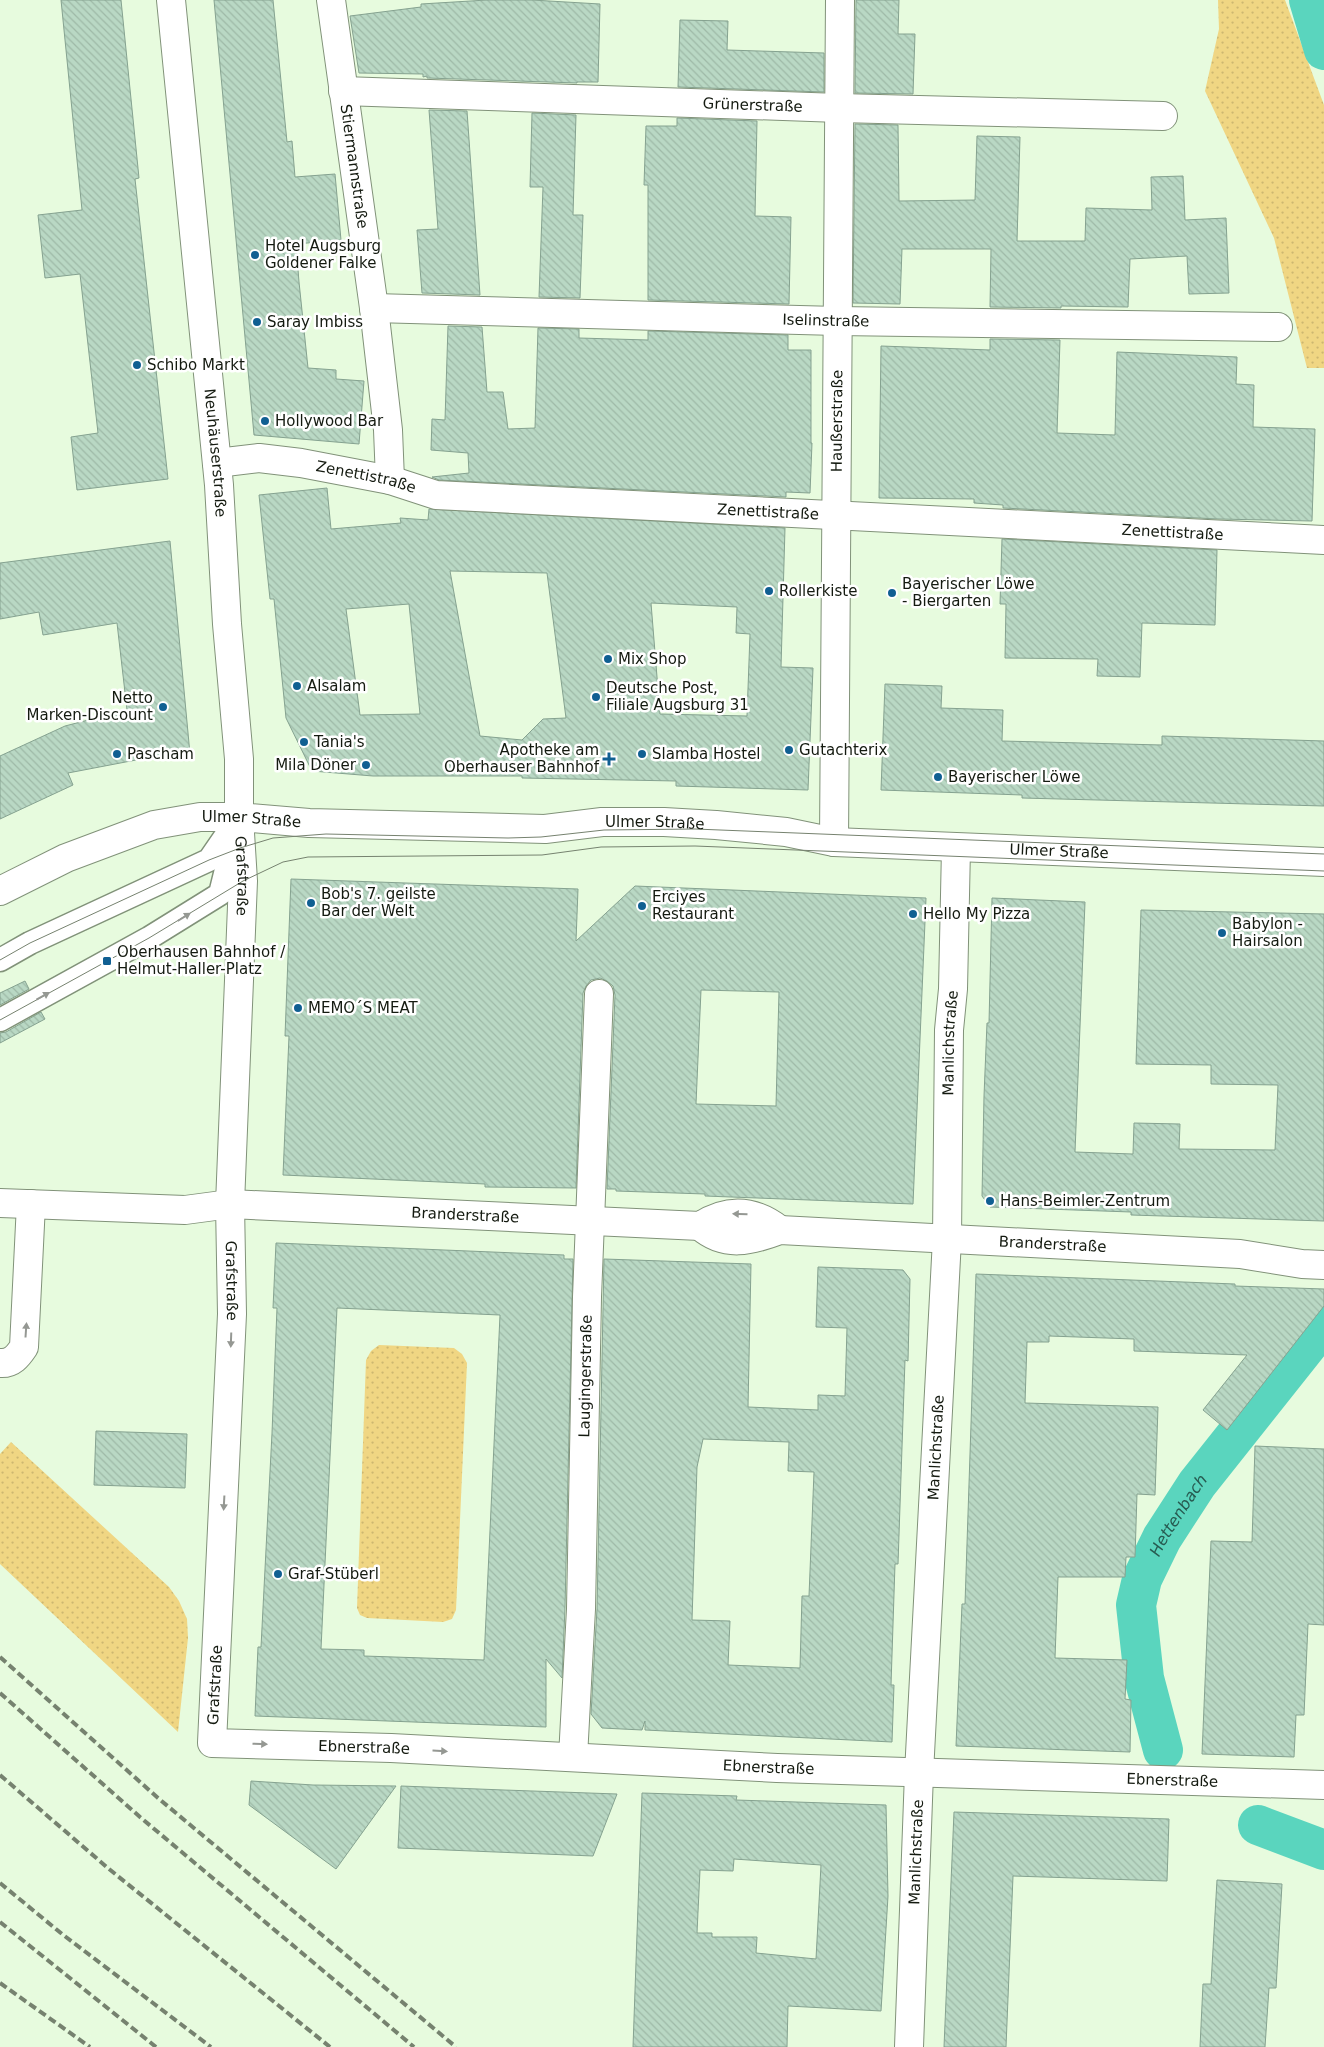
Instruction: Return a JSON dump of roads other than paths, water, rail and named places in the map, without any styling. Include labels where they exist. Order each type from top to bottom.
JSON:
[{"type":"street","name":"Neuhäuserstraße","points":[[171,0],[217,463],[227,624],[239,758],[239,817]]},
{"type":"street","name":"Stiermannstraße","points":[[330,0],[374,308],[388,430],[390,480]]},
{"type":"street","name":"Haußerstraße","points":[[834,842],[840,0]]},
{"type":"street","name":"Grünerstraße","points":[[343,91],[839,108],[1163,116]]},
{"type":"street","name":"Iselinstraße","points":[[374,308],[838,321],[1278,327]]},
{"type":"street","name":"Zenettistraße","points":[[217,463],[268,459],[301,462],[390,480],[436,495],[1324,540]]},
{"type":"street","name":"Ulmer Straße","points":[[0,891],[66,858],[154,825],[200,817],[239,817],[309,824],[545,829],[602,822],[664,822],[786,832],[834,842],[1324,862]]},
{"type":"street","name":"Grafstraße","points":[[212,1743],[232,1314],[230,1204],[243,881],[239,817]]},
{"type":"street","name":"Manlichstraße","points":[[910,2047],[919,1773],[946,1239],[949,1030],[956,848]]},
{"type":"street","name":"Laugingerstraße","points":[[573,1757],[581,1609],[587,1297],[599,994]]},
{"type":"street","name":"Branderstraße","points":[[0,1202],[185,1210],[230,1204],[700,1226],[712,1218],[727,1213],[751,1214],[768,1221],[780,1230],[1240,1254],[1302,1264],[1324,1265]]},
{"type":"street","points":[[0,1363],[4,1364],[16,1359],[24,1347],[31,1204]]},
{"type":"street","name":"Ebnerstraße","points":[[212,1743],[391,1748],[777,1768],[1324,1786]]},
{"type":"lane","points":[[0,960],[209,860],[239,817]]},
{"type":"lane","points":[[0,1020],[150,938],[220,894],[239,817]]},
{"type":"waterway","name":"Hettenbach","points":[[1309,0],[1324,50]]},
{"type":"waterway","name":"Hettenbach","points":[[1163,1750],[1144,1678],[1136,1605],[1142,1579],[1162,1538],[1197,1484],[1309,1343],[1324,1318]]},
{"type":"waterway","name":"Hettenbach","points":[[1258,1825],[1324,1850]]},
{"type":"tram line","points":[[0,960],[30,943],[209,860],[273,838],[326,834],[508,838],[541,837],[604,830],[695,829],[1324,854]]},
{"type":"tram line","points":[[0,1020],[149,938],[243,881],[283,862],[308,857],[542,855],[601,847],[695,846],[1324,871]]},
{"type":"railway","points":[[0,1657],[158,1798],[456,2047]]},
{"type":"railway","points":[[0,1693],[140,1817],[414,2047]]},
{"type":"railway","points":[[0,1775],[109,1869],[330,2047]]},
{"type":"railway","points":[[0,1883],[62,1934],[211,2047]]},
{"type":"railway","points":[[0,1922],[156,2047]]},
{"type":"railway","points":[[0,1983],[90,2047]]},
{"type":"place","name":"Hotel Augsburg Goldener Falke","points":[[255,255]]},
{"type":"place","name":"Saray Imbiss","points":[[257,322]]},
{"type":"place","name":"Schibo Markt","points":[[137,365]]},
{"type":"place","name":"Hollywood Bar","points":[[265,421]]},
{"type":"place","name":"Rollerkiste","points":[[769,591]]},
{"type":"place","name":"Bayerischer Löwe - Biergarten","points":[[892,593]]},
{"type":"place","name":"Mix Shop","points":[[608,659]]},
{"type":"place","name":"Alsalam","points":[[297,686]]},
{"type":"place","name":"Deutsche Post, Filiale Augsburg 31","points":[[596,697]]},
{"type":"place","name":"Netto Marken-Discount","points":[[163,707]]},
{"type":"place","name":"Tania's","points":[[304,742]]},
{"type":"place","name":"Gutachterix","points":[[789,750]]},
{"type":"place","name":"Pascham","points":[[117,754]]},
{"type":"place","name":"Slamba Hostel","points":[[642,754]]},
{"type":"place","name":"Apotheke am Oberhauser Bahnhof","points":[[609,759]]},
{"type":"place","name":"Mila Döner","points":[[366,765]]},
{"type":"place","name":"Bayerischer Löwe","points":[[938,777]]},
{"type":"place","name":"Bob's 7. geilste Bar der Welt","points":[[311,903]]},
{"type":"place","name":"Erciyes Restaurant","points":[[642,906]]},
{"type":"place","name":"Hello My Pizza","points":[[913,914]]},
{"type":"place","name":"Babylon - Hairsalon","points":[[1222,933]]},
{"type":"place","name":"Oberhausen Bahnhof / Helmut-Haller-Platz","points":[[107,961]]},
{"type":"place","name":"MEMO´S MEAT","points":[[298,1008]]},
{"type":"place","name":"Hans-Beimler-Zentrum","points":[[990,1201]]},
{"type":"place","name":"Graf-Stüberl","points":[[278,1574]]}]
